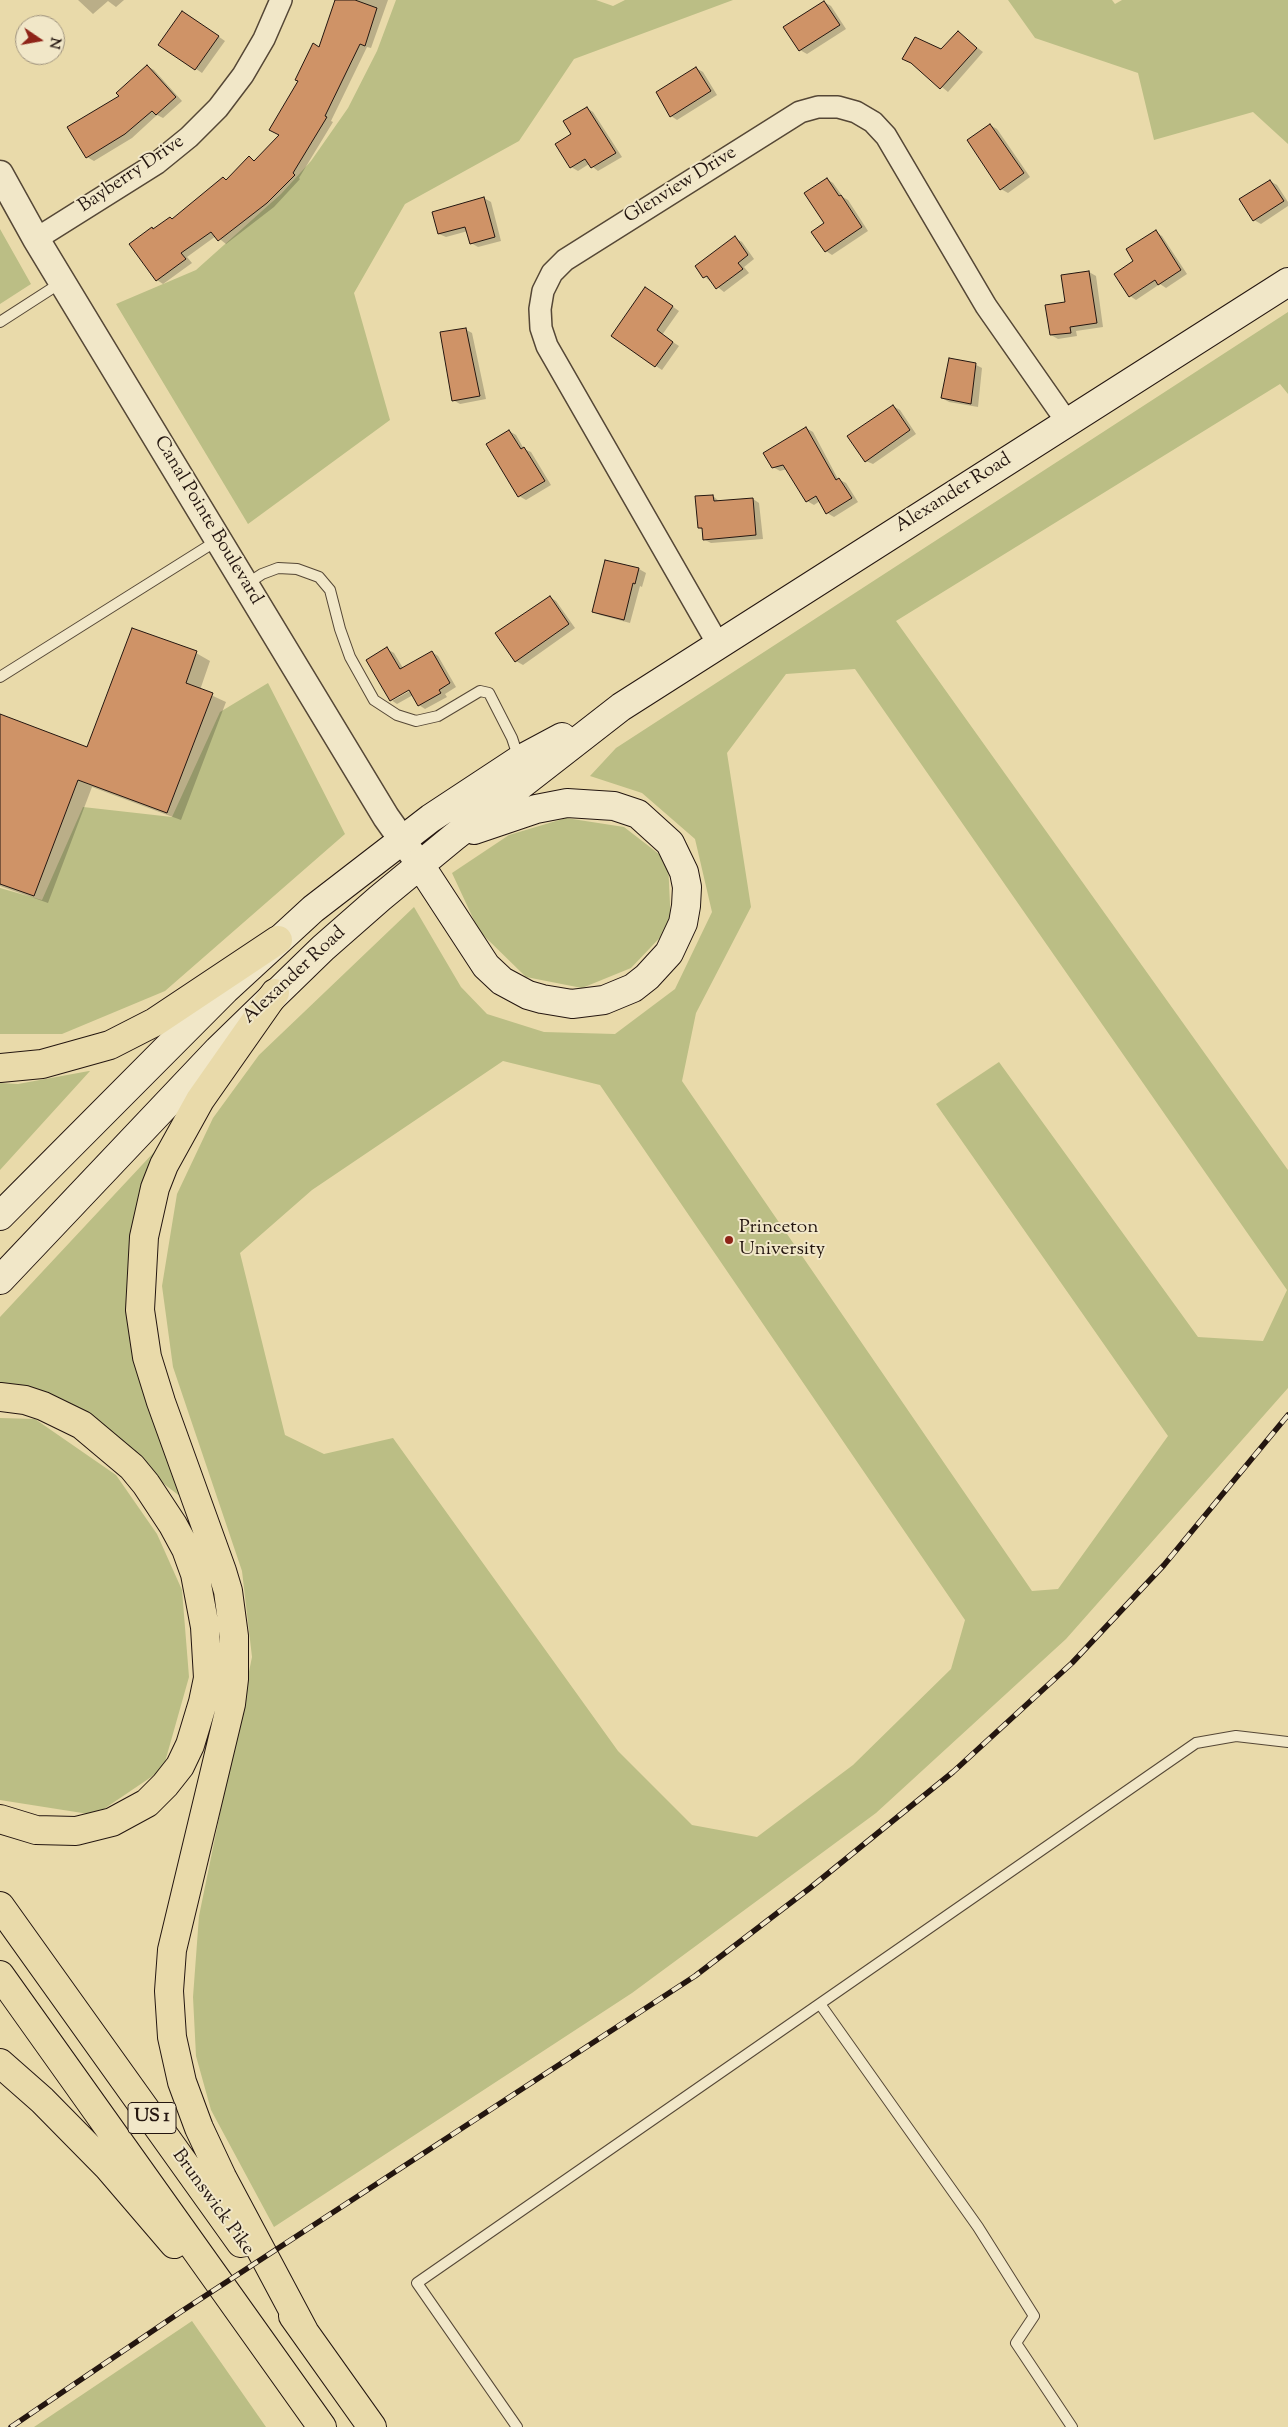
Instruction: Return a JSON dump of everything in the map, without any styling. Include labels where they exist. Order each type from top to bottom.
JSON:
[{"type":"highway","points":[[0,1068],[42,1064],[110,1045],[162,1018],[278,940]]},
{"type":"highway","points":[[275,993],[200,1100],[164,1165],[149,1211],[144,1237],[139,1287],[140,1310],[147,1357],[161,1402],[220,1563],[228,1591],[234,1636],[234,1679],[230,1704],[172,1950],[169,1992],[172,2037],[182,2082],[202,2136],[304,2331]]},
{"type":"highway","points":[[0,1397],[25,1400],[43,1406],[82,1425],[132,1467],[146,1484],[177,1533],[194,1574],[205,1627],[208,1678],[204,1702],[190,1745],[180,1766],[165,1785],[146,1803],[112,1822],[76,1832],[36,1830],[0,1819]]},
{"type":"highway","name":"Brunswick Pike","points":[[0,1906],[372,2427]]},
{"type":"highway","name":"Brunswick Pike","points":[[0,1975],[274,2357],[322,2427]]},
{"type":"highway","points":[[0,2064],[42,2100],[108,2167],[274,2357]]},
{"type":"main road","name":"Alexander Road","points":[[0,1280],[275,993],[380,898],[454,837],[621,707],[1288,282]]},
{"type":"main road","name":"Alexander Road","points":[[0,1216],[278,940],[401,839],[519,760],[621,707]]},
{"type":"main road","points":[[420,865],[486,966],[508,985],[542,1000],[572,1004],[619,995],[647,977],[669,953],[677,938],[686,906],[687,887],[684,872],[670,843],[638,814],[614,806],[567,803],[536,809],[454,837]]},
{"type":"street","name":"Bayberry Drive","points":[[36,239],[157,163],[189,137],[218,108],[243,74],[264,39],[281,0]]},
{"type":"street","name":"Glenview Drive","points":[[718,644],[546,346],[541,328],[540,310],[543,291],[552,273],[565,260],[800,112],[818,107],[831,107],[856,112],[873,122],[886,136],[986,306],[1067,422]]},
{"type":"street","name":"Canal Pointe Boulevard","points":[[0,174],[62,282],[401,839],[420,865]]},
{"type":"lane","points":[[0,322],[62,282]]},
{"type":"lane","points":[[0,677],[219,540]]},
{"type":"lane","points":[[246,584],[262,574],[278,568],[297,569],[319,577],[330,590],[350,657],[374,700],[396,715],[416,721],[438,716],[480,691],[489,693],[512,738],[519,760]]},
{"type":"lane","points":[[517,2427],[417,2284],[1196,1743],[1236,1736],[1288,1742]]},
{"type":"lane","points":[[820,2004],[978,2227],[1034,2316],[1016,2343],[1072,2427]]},
{"type":"green space","points":[[396,0],[596,0],[613,6],[625,0],[733,0],[574,59],[519,141],[405,204],[354,293],[390,420],[248,524],[116,304],[196,270],[281,194],[311,161],[348,108],[377,51]]},
{"type":"green space","points":[[1008,0],[1112,0],[1115,4],[1122,0],[1288,0],[1288,144],[1253,112],[1154,140],[1138,73],[1035,38]]},
{"type":"green space","points":[[0,229],[31,284],[0,304]]},
{"type":"green space","points":[[1288,312],[1288,394],[1280,384],[896,621],[1288,1170],[1288,1388],[1066,1639],[876,1813],[632,1993],[274,2227],[211,2110],[196,2056],[193,1997],[199,1916],[252,1657],[242,1571],[173,1367],[162,1286],[177,1194],[213,1118],[259,1055],[414,907],[461,987],[487,1014],[544,1032],[615,1034],[675,989],[712,912],[695,839],[642,793],[590,776],[616,748]],"holes":[[[855,669],[1287,1290],[1263,1341],[1198,1337],[999,1062],[936,1104],[1168,1436],[1058,1589],[1032,1591],[682,1081],[696,1013],[751,907],[727,753],[786,674]],[[503,1061],[600,1085],[965,1620],[951,1669],[853,1765],[757,1837],[692,1825],[618,1751],[393,1438],[324,1454],[285,1435],[240,1253],[312,1190]]]},
{"type":"green space","points":[[268,683],[345,834],[165,991],[62,1034],[0,1034],[0,888],[42,900],[83,807],[172,817],[220,712]]},
{"type":"green space","points":[[566,818],[624,827],[668,861],[671,926],[631,968],[582,988],[526,977],[479,931],[452,873],[509,835]]},
{"type":"green space","points":[[90,1071],[0,1170],[0,1083],[18,1084]]},
{"type":"green space","points":[[156,1150],[127,1320],[181,1497],[48,1395],[0,1388],[0,1317]]},
{"type":"green space","points":[[0,1418],[35,1419],[116,1475],[157,1534],[182,1590],[189,1677],[163,1769],[95,1815],[0,1800]]},
{"type":"green space","points":[[192,2321],[266,2427],[34,2427]]},
{"type":"building","points":[[335,0],[355,0],[377,8],[365,46],[360,44],[325,116],[327,117],[293,173],[295,175],[267,203],[218,241],[211,232],[181,253],[186,259],[156,281],[129,244],[152,227],[153,229],[170,217],[172,219],[223,177],[226,180],[249,156],[254,161],[279,135],[269,130],[298,81],[295,80],[313,43],[319,47]]},
{"type":"building","points":[[824,1],[840,25],[799,51],[783,27]]},
{"type":"building","points":[[182,11],[219,36],[195,70],[158,45]]},
{"type":"building","points":[[958,31],[977,48],[940,89],[911,63],[902,59],[915,37],[941,49]]},
{"type":"building","points":[[147,65],[176,97],[156,115],[152,111],[125,134],[86,158],[67,127],[119,96],[116,93]]},
{"type":"building","points":[[696,67],[711,91],[670,117],[656,92]]},
{"type":"building","points":[[587,107],[616,153],[591,168],[585,159],[570,168],[555,144],[571,134],[563,121]]},
{"type":"building","points":[[990,124],[1024,173],[1000,190],[967,140]]},
{"type":"building","points":[[827,178],[839,196],[841,195],[862,227],[825,252],[811,232],[824,223],[804,193]]},
{"type":"building","points":[[1270,180],[1284,201],[1253,221],[1239,199]]},
{"type":"building","points":[[484,197],[495,237],[470,244],[465,227],[438,234],[432,212]]},
{"type":"building","points":[[1156,230],[1181,270],[1158,285],[1155,280],[1129,297],[1114,274],[1133,261],[1126,249]]},
{"type":"building","points":[[735,236],[748,255],[738,263],[743,269],[716,289],[707,276],[703,278],[695,266]]},
{"type":"building","points":[[1089,271],[1097,323],[1070,327],[1071,333],[1050,335],[1045,305],[1065,302],[1061,275]]},
{"type":"building","points":[[645,287],[673,306],[657,330],[673,342],[655,367],[611,336]]},
{"type":"building","points":[[466,328],[480,396],[452,401],[440,332]]},
{"type":"building","points":[[949,358],[976,363],[971,404],[941,398]]},
{"type":"building","points":[[893,405],[910,430],[865,462],[847,436]]},
{"type":"building","points":[[806,427],[836,480],[839,478],[852,498],[826,514],[816,496],[806,502],[783,465],[772,468],[763,453]]},
{"type":"building","points":[[509,430],[521,449],[524,447],[545,481],[518,497],[486,444]]},
{"type":"building","points":[[713,495],[714,501],[753,498],[756,535],[703,540],[702,528],[698,528],[695,496]]},
{"type":"building","points":[[605,560],[639,568],[635,584],[633,583],[624,620],[592,612]]},
{"type":"building","points":[[550,596],[569,624],[515,662],[495,633]]},
{"type":"building","points":[[132,628],[197,651],[186,683],[213,693],[167,813],[78,780],[34,896],[0,884],[0,714],[87,747]]},
{"type":"building","points":[[387,647],[400,669],[432,651],[450,683],[439,690],[441,693],[418,706],[409,690],[390,701],[366,660]]},
{"type":"railway","points":[[11,2427],[182,2311],[695,1976],[810,1888],[953,1772],[1072,1663],[1164,1565],[1288,1415]]},
{"type":"place","name":"Princeton University","points":[[729,1240]]}]
